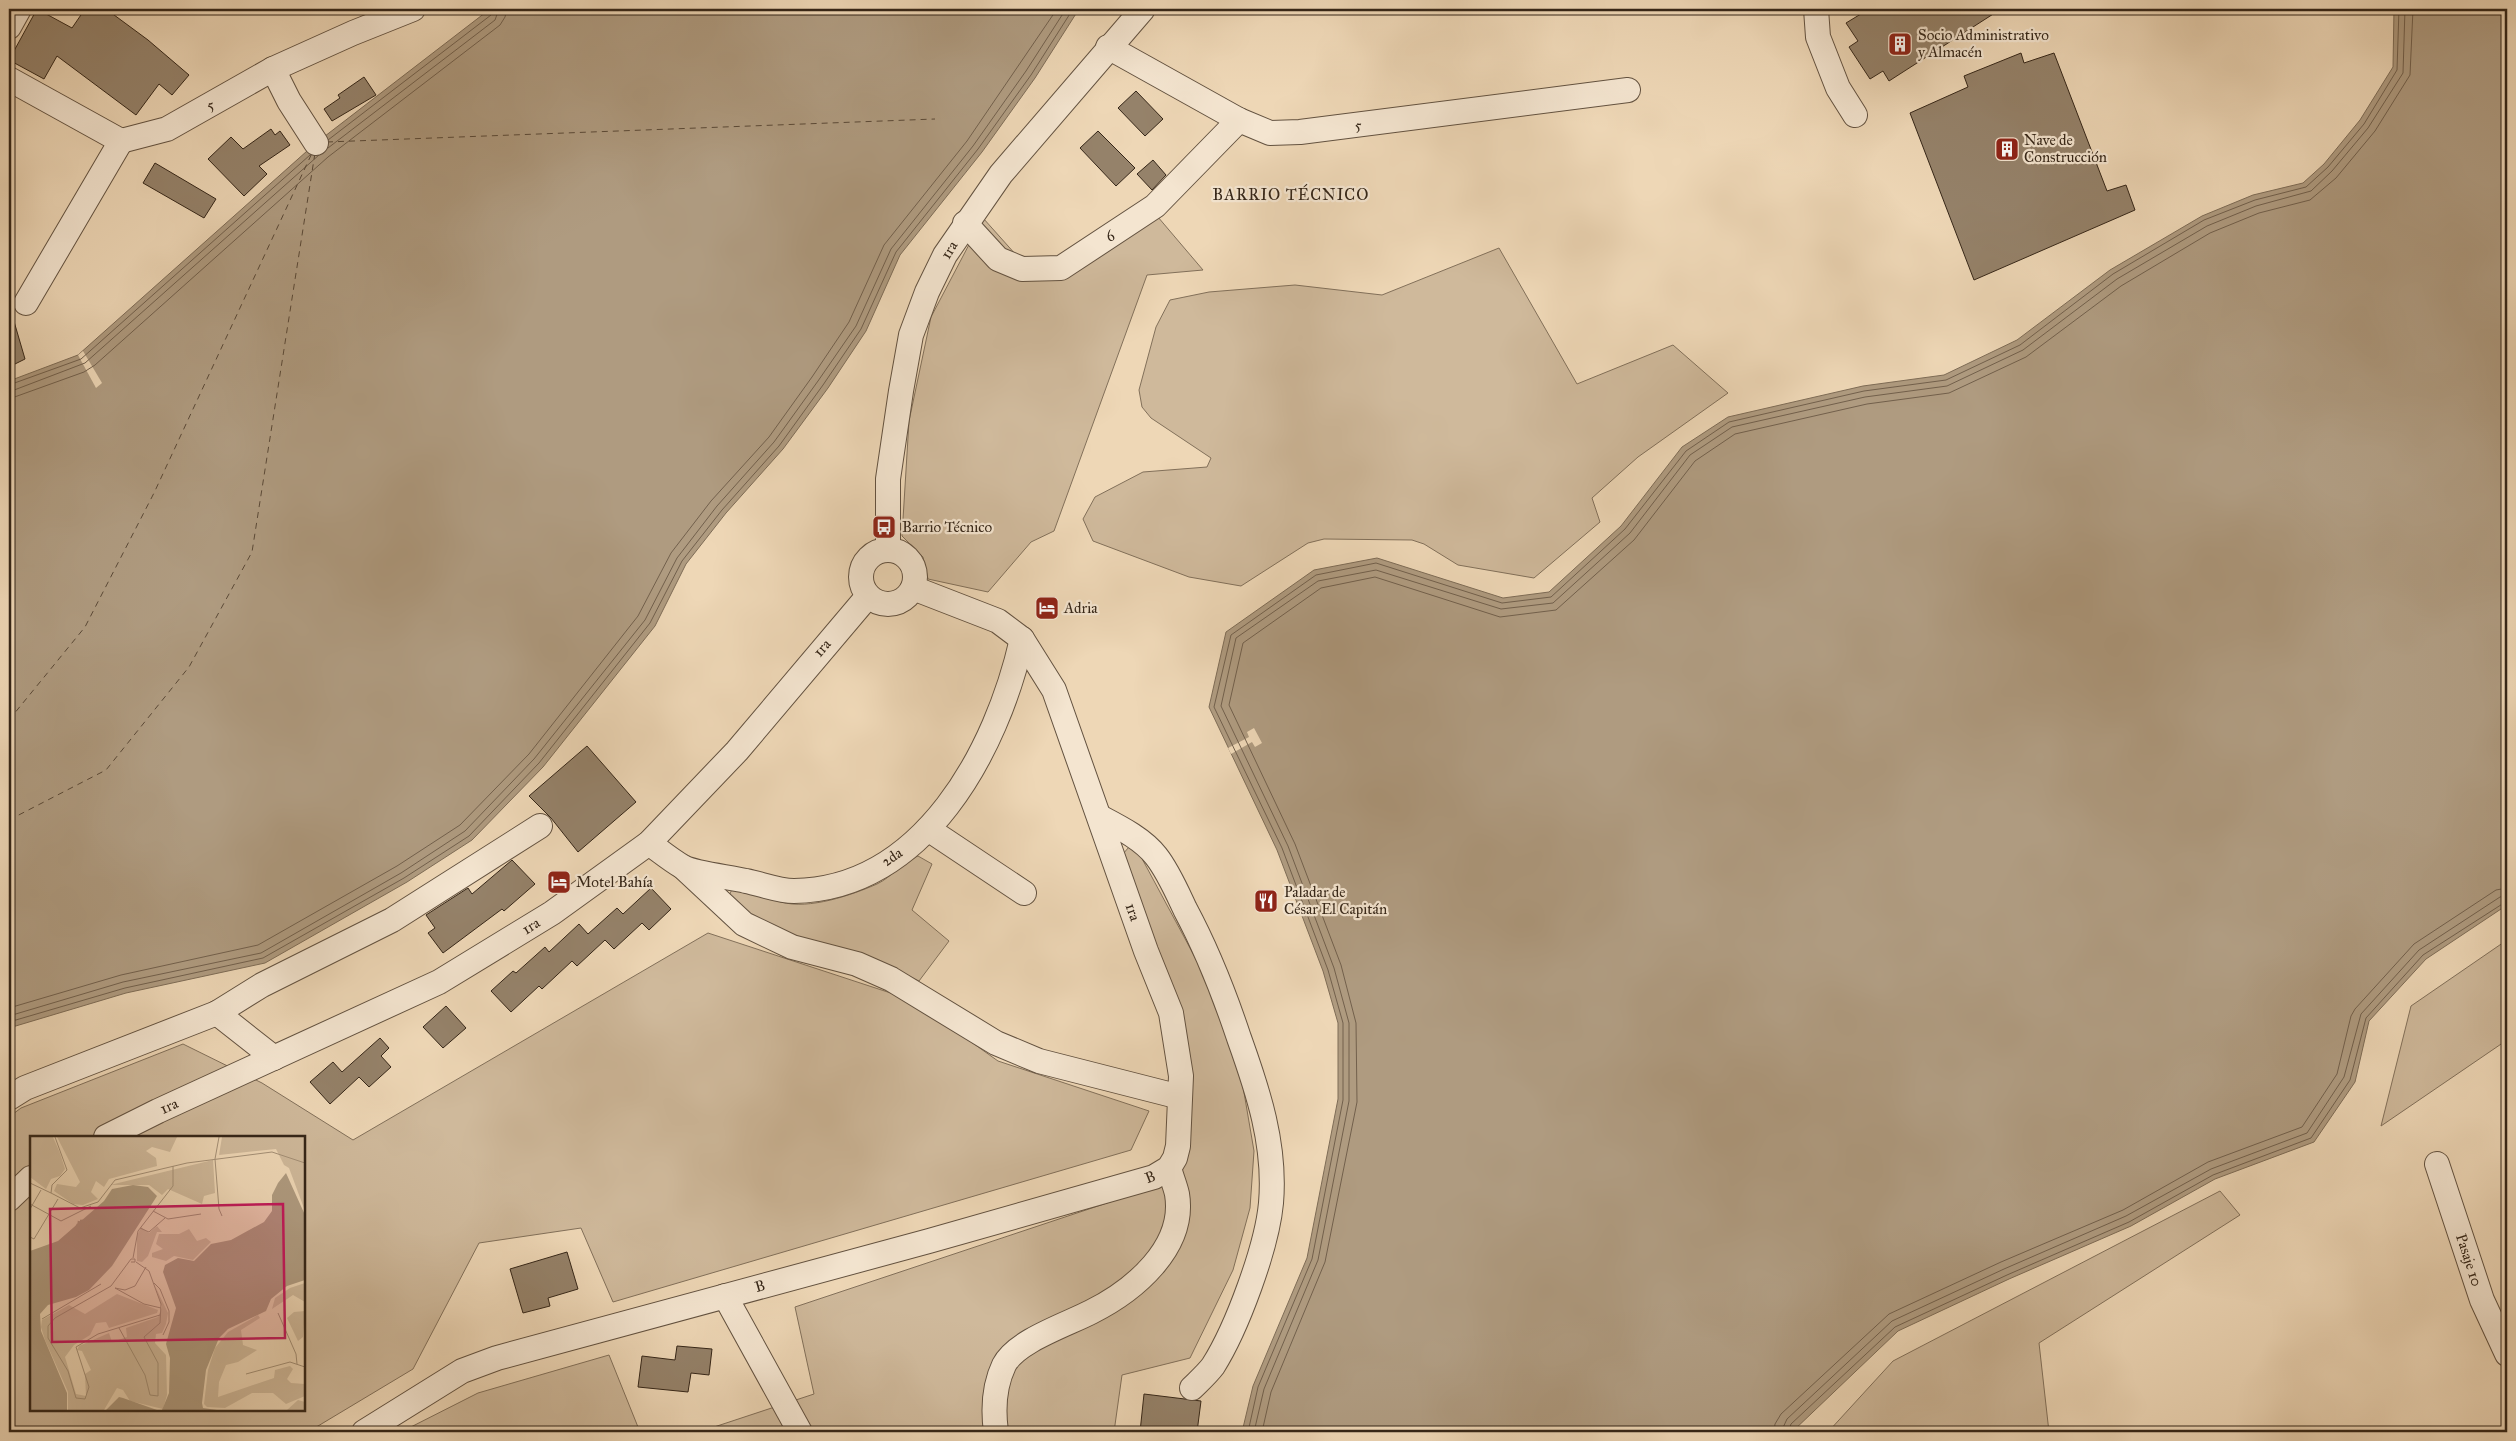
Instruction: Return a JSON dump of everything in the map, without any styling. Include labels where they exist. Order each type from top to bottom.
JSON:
[{"type":"street","points":[[9,27],[19,9]]},
{"type":"street","name":"5","points":[[121,141],[167,129],[273,69],[353,33],[413,9]]},
{"type":"street","name":"1ra","points":[[888,550],[888,479],[911,336],[937,270],[965,223],[1001,174],[1108,47],[1143,9]]},
{"type":"street","points":[[1816,9],[1818,37],[1838,88],[1855,116]]},
{"type":"street","name":"5","points":[[1108,47],[1239,120],[1270,133],[1300,132],[1628,90]]},
{"type":"street","points":[[273,69],[289,101],[316,143]]},
{"type":"street","points":[[9,80],[121,141],[26,303]]},
{"type":"street","name":"6","points":[[965,223],[998,260],[1022,269],[1061,268],[1155,206],[1239,120]]},
{"type":"street","points":[[878,551],[899,552],[908,558],[914,567],[915,578],[913,588],[906,597],[898,602],[887,604],[876,602],[868,596],[862,587],[860,576],[862,566],[868,557],[878,551]]},
{"type":"street","name":"1ra","points":[[913,588],[998,621],[1022,639],[1054,690],[1146,951],[1171,1013],[1181,1076],[1178,1146],[1175,1158],[1169,1168]]},
{"type":"street","name":"1ra","points":[[108,1136],[439,982],[552,913],[649,843],[736,752],[868,596]]},
{"type":"street","name":"2da","points":[[649,843],[684,868],[792,891],[833,888],[870,872],[901,852],[928,829],[961,787],[989,740],[1014,675],[1022,639]]},
{"type":"street","points":[[1100,817],[1122,828],[1156,855],[1175,888],[1201,939],[1224,995],[1255,1083],[1266,1123],[1271,1167],[1271,1204],[1262,1242],[1248,1290],[1229,1337],[1212,1368],[1192,1388]]},
{"type":"street","points":[[9,1098],[25,1088],[217,1013],[262,985],[392,920],[540,826]]},
{"type":"street","points":[[928,829],[1024,893]]},
{"type":"street","points":[[684,868],[744,924],[792,947],[857,964],[891,979],[996,1043],[1039,1061],[1180,1098]]},
{"type":"street","points":[[217,1013],[274,1058]]},
{"type":"street","name":"Pasaje 10","points":[[2437,1164],[2482,1300],[2507,1354]]},
{"type":"street","points":[[996,1432],[993,1404],[1005,1364],[1018,1351],[1050,1330],[1091,1312],[1124,1293],[1144,1278],[1161,1256],[1175,1224],[1177,1194],[1169,1168]]},
{"type":"street","name":"B","points":[[364,1432],[462,1371],[488,1361],[1154,1177],[1169,1168]]},
{"type":"street","points":[[9,1199],[30,1179]]},
{"type":"street","points":[[726,1296],[800,1432]]},
{"type":"shaded area","points":[[1152,210],[1203,270],[1147,275],[1054,531],[1031,542],[988,592],[928,579],[923,557],[902,536],[909,421],[931,317],[983,218],[1017,256],[1065,278]]},
{"type":"shaded area","points":[[1499,248],[1577,384],[1673,345],[1728,393],[1638,457],[1592,498],[1600,522],[1534,578],[1458,565],[1424,544],[1412,540],[1324,539],[1308,543],[1241,586],[1189,577],[1093,541],[1083,519],[1095,497],[1143,472],[1207,467],[1211,458],[1151,418],[1142,407],[1139,390],[1156,327],[1170,300],[1209,292],[1295,285],[1382,295]]},
{"type":"shaded area","points":[[1129,847],[1139,853],[1197,961],[1220,1012],[1241,1075],[1254,1151],[1250,1208],[1233,1270],[1190,1358],[1122,1375],[1114,1432],[699,1432],[814,1394],[795,1307],[1146,1190],[1188,1122],[1122,855]]},
{"type":"shaded area","points":[[918,856],[932,864],[912,910],[949,941],[919,981],[882,963],[800,938],[765,923],[731,903],[730,893],[734,887],[792,904],[817,903],[830,900],[877,884]]},
{"type":"shaded area","points":[[708,933],[912,1000],[998,1061],[1149,1111],[1131,1150],[613,1302],[581,1228],[479,1243],[413,1369],[308,1432],[9,1432],[9,1117],[21,1108],[183,1044],[262,1083],[353,1140]]},
{"type":"shaded area","points":[[2507,940],[2507,1040],[2381,1126],[2411,1006]]},
{"type":"shaded area","points":[[2220,1191],[2240,1215],[2039,1343],[2049,1432],[1828,1432],[1893,1361]]},
{"type":"shaded area","points":[[609,1355],[640,1432],[401,1432],[478,1393]]},
{"type":"water","points":[[490,9],[1079,9],[1035,78],[982,152],[900,255],[866,331],[828,388],[783,449],[726,513],[686,564],[655,626],[543,767],[472,840],[407,882],[265,963],[126,993],[9,1028],[9,381],[78,355],[316,143]]},
{"type":"water","points":[[2394,9],[2507,9],[2507,905],[2426,959],[2369,1021],[2355,1082],[2314,1142],[2215,1179],[2131,1226],[2009,1279],[1898,1331],[1792,1432],[1242,1432],[1253,1386],[1307,1258],[1338,1099],[1338,1023],[1323,971],[1277,850],[1209,707],[1226,632],[1314,570],[1377,558],[1503,598],[1549,592],[1621,526],[1682,447],[1728,417],[1863,386],[1944,375],[2017,340],[2110,270],[2202,216],[2253,195],[2303,183],[2324,164],[2360,120],[2393,67]]},
{"type":"pier","points":[[83,351],[102,383],[96,388],[78,355]]},
{"type":"pier","points":[[1254,728],[1262,743],[1255,747],[1252,742],[1231,754],[1228,748],[1249,737],[1247,732]]},
{"type":"building","points":[[37,9],[72,28],[85,9],[106,9],[148,40],[189,75],[172,95],[159,84],[136,115],[57,56],[44,79],[9,60]]},
{"type":"building","name":"Socio Administrativo y Almacén","points":[[1869,9],[2001,9],[1889,81],[1883,71],[1870,79],[1849,47],[1858,41],[1846,23]]},
{"type":"building","name":"Nave de Construcción","points":[[2021,53],[2024,63],[2054,53],[2107,191],[2126,185],[2135,210],[1974,280],[1910,113],[1968,87],[1964,76]]},
{"type":"building","points":[[364,77],[376,95],[332,121],[324,109],[340,98],[338,95]]},
{"type":"building","points":[[1136,91],[1163,119],[1145,136],[1118,108]]},
{"type":"building","points":[[271,129],[275,135],[280,131],[290,145],[259,166],[267,174],[244,196],[208,159],[231,137],[243,149]]},
{"type":"building","points":[[1098,131],[1135,168],[1116,186],[1080,148]]},
{"type":"building","points":[[1153,160],[1166,175],[1152,190],[1137,174]]},
{"type":"building","points":[[155,163],[216,199],[204,218],[143,183]]},
{"type":"building","points":[[9,318],[13,318],[25,359],[9,367]]},
{"type":"building","points":[[587,746],[636,802],[578,852],[551,818],[529,796]]},
{"type":"building","points":[[512,860],[535,884],[504,911],[502,909],[443,953],[428,933],[435,928],[426,915],[468,888],[472,894]]},
{"type":"building","points":[[651,888],[671,909],[649,930],[642,923],[614,949],[605,940],[577,966],[572,961],[542,989],[539,986],[511,1012],[491,991],[513,971],[516,973],[545,947],[549,952],[579,924],[588,934],[617,908],[623,914]]},
{"type":"building","points":[[446,1006],[466,1028],[443,1048],[423,1027]]},
{"type":"building","points":[[380,1038],[389,1048],[381,1056],[391,1067],[369,1087],[359,1077],[330,1104],[310,1082],[333,1062],[342,1072]]},
{"type":"building","points":[[567,1252],[578,1289],[548,1298],[550,1306],[523,1313],[510,1269]]},
{"type":"building","points":[[677,1346],[712,1349],[709,1375],[691,1373],[688,1392],[638,1387],[642,1356],[675,1360]]},
{"type":"building","points":[[1144,1394],[1201,1401],[1197,1432],[1140,1432]]},
{"type":"ferry route","points":[[327,142],[935,119]]},
{"type":"ferry route","points":[[9,720],[85,627],[154,493],[312,153]]},
{"type":"ferry route","points":[[9,820],[106,770],[189,667],[252,552],[315,153]]},
{"type":"place","name":"Socio Administrativo y Almacén","points":[[1900,44]]},
{"type":"place","name":"Nave de Construcción","points":[[2007,149]]},
{"type":"place","name":"Barrio Técnico","points":[[884,527]]},
{"type":"place","name":"Adria","points":[[1047,608]]},
{"type":"place","name":"Motel Bahía","points":[[559,882]]},
{"type":"place","name":"Paladar de César El Capitán","points":[[1266,901]]},
{"type":"district","name":"BARRIO TÉCNICO","points":[[1291,194]]}]
